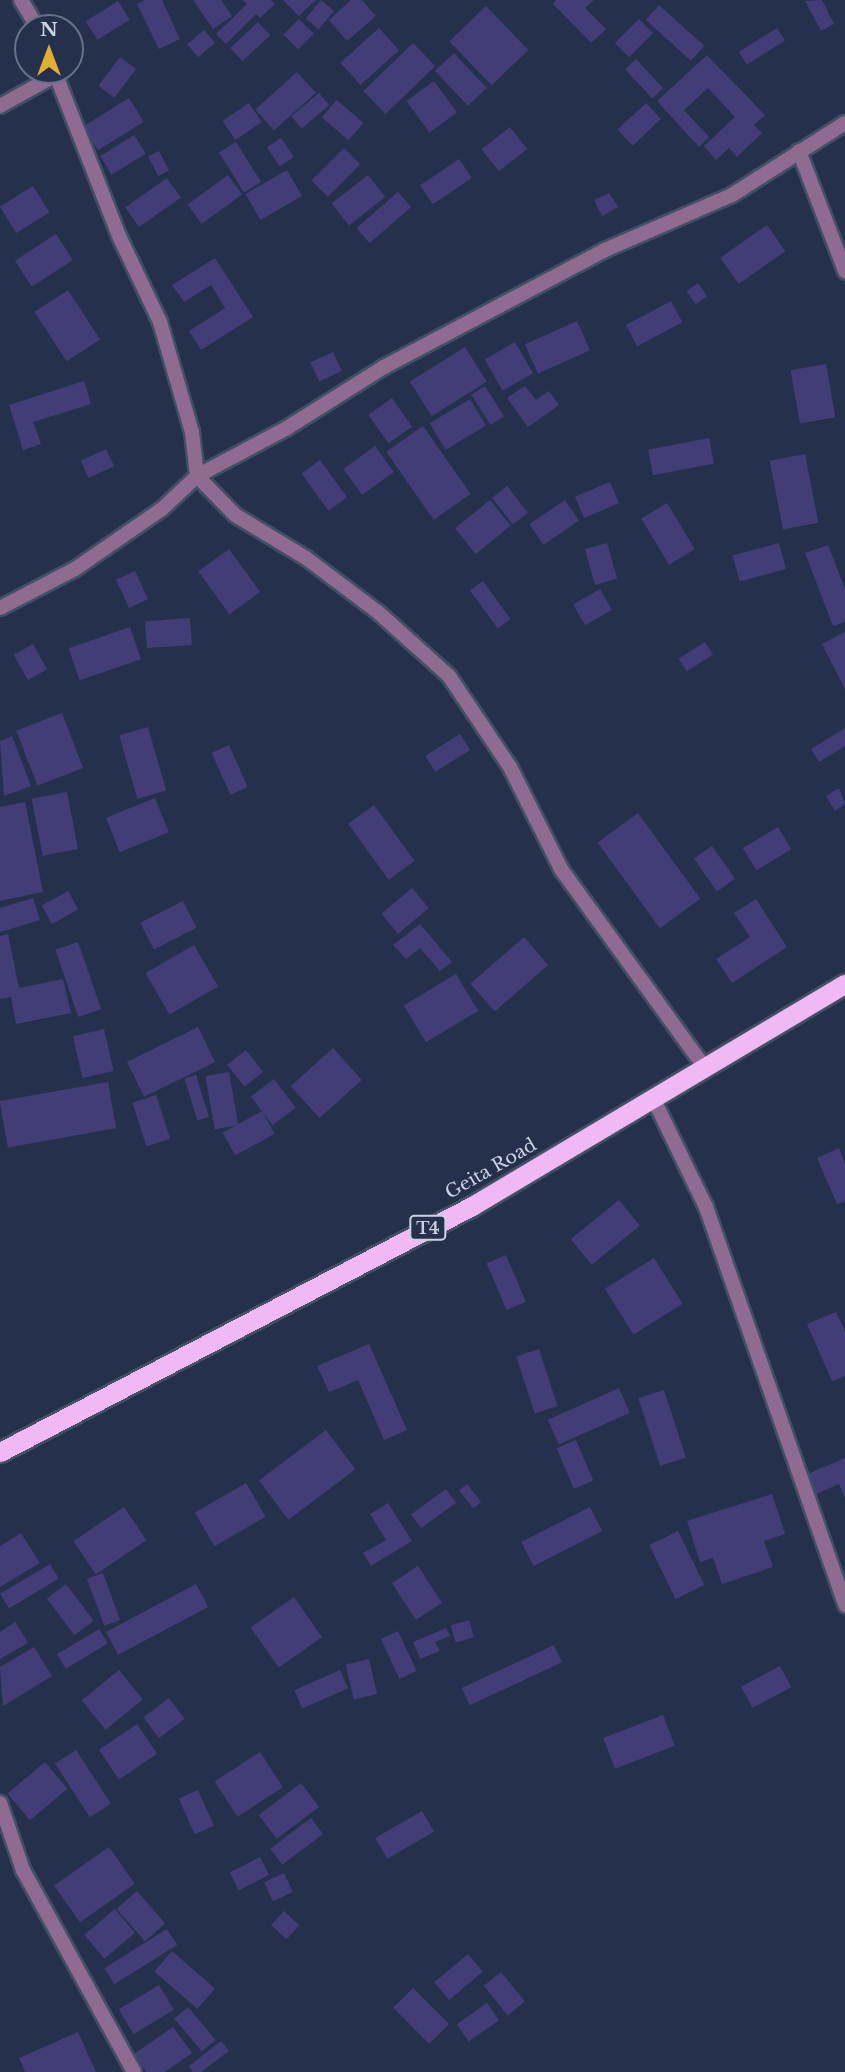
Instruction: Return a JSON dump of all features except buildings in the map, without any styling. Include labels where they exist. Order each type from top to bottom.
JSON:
[{"type":"highway","name":"Geita Road","points":[[0,1452],[472,1206],[845,984]]},
{"type":"street","points":[[0,106],[36,84]]},
{"type":"street","points":[[60,84],[119,236],[160,322],[192,432],[197,476],[235,515],[317,565],[379,613],[449,676],[510,767],[561,869],[706,1069]]},
{"type":"street","points":[[0,608],[75,569],[162,509],[197,476],[287,428],[384,367],[605,250],[732,195],[845,123]]},
{"type":"street","points":[[799,151],[845,271]]},
{"type":"street","points":[[654,1100],[706,1207],[845,1605]]},
{"type":"street","points":[[0,1803],[23,1870],[134,2072]]}]
